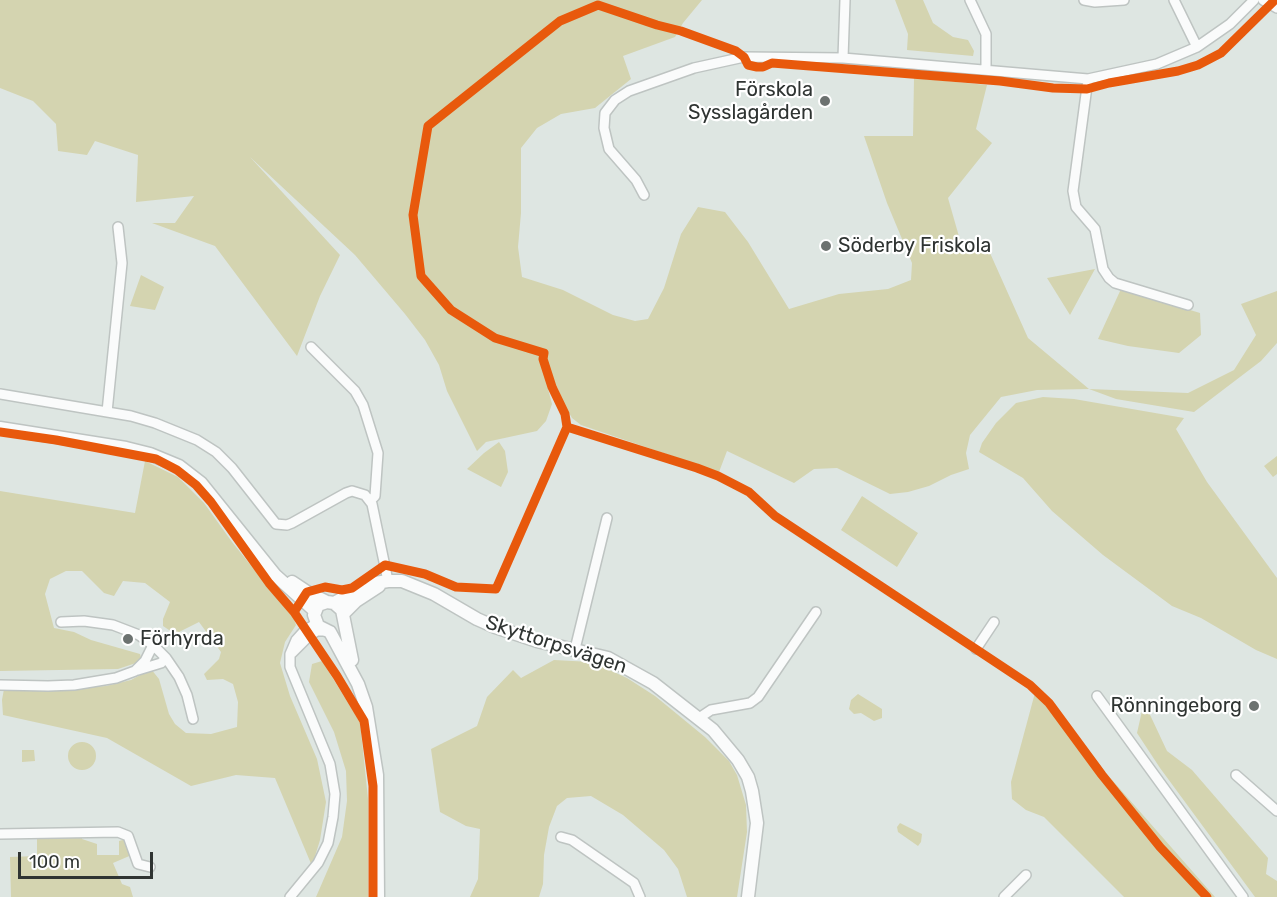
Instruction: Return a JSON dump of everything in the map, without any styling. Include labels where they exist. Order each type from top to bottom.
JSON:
[{"type":"main road","points":[[0,428],[126,448],[168,460],[190,474],[201,483],[264,563],[315,611],[324,629],[338,644],[358,684]]},
{"type":"main road","points":[[264,563],[307,592],[340,607],[358,684],[366,707],[377,775],[378,897]]},
{"type":"main road","points":[[324,629],[341,625],[343,616],[356,601],[388,581]]},
{"type":"main road","name":"Skyttorpsvägen","points":[[331,602],[369,584],[388,581],[413,584],[495,627],[537,641],[608,658],[636,672],[713,730],[738,760],[753,791],[757,824],[748,897]]},
{"type":"main road","points":[[315,611],[318,605],[331,602]]},
{"type":"street","points":[[843,58],[845,0]]},
{"type":"street","points":[[970,0],[986,34],[986,69]]},
{"type":"street","points":[[1084,0],[1095,2],[1124,0]]},
{"type":"street","points":[[1174,0],[1197,47]]},
{"type":"street","points":[[644,195],[636,180],[609,148],[604,128],[606,113],[615,100],[629,91],[694,68],[750,57],[843,58],[1089,79],[1158,64],[1197,47],[1230,24],[1254,0]]},
{"type":"street","points":[[1263,0],[1277,8]]},
{"type":"street","points":[[1089,79],[1073,191],[1076,207],[1095,229],[1103,269],[1115,283],[1188,305]]},
{"type":"street","points":[[107,412],[122,262],[118,227]]},
{"type":"street","points":[[311,347],[355,391],[363,405],[378,453],[375,496],[370,501]]},
{"type":"street","points":[[0,394],[142,418],[207,446],[232,468],[276,524],[287,525],[352,491],[365,495],[370,501],[388,581]]},
{"type":"street","points":[[575,649],[606,518]]},
{"type":"street","points":[[699,718],[711,710],[750,703],[758,697],[816,612]]},
{"type":"street","points":[[61,622],[84,621],[113,625],[139,635],[153,645],[166,658],[179,677],[187,695],[193,719]]},
{"type":"street","points":[[976,650],[994,622]]},
{"type":"street","points":[[290,897],[318,863],[328,843],[333,817],[335,794],[330,764],[290,667],[290,654],[309,636],[324,629]]},
{"type":"street","points":[[135,671],[145,661],[153,645]]},
{"type":"street","points":[[0,685],[74,685],[116,678],[160,663],[166,658]]},
{"type":"street","points":[[1097,696],[1243,897]]},
{"type":"street","points":[[1236,775],[1277,811]]},
{"type":"street","points":[[0,834],[118,831],[128,836],[138,864],[150,867]]},
{"type":"street","points":[[561,837],[572,840],[634,883],[640,897]]},
{"type":"street","points":[[1004,897],[1026,875]]},
{"type":"green space","points":[[0,0],[702,0],[675,37],[623,56],[631,79],[595,108],[561,114],[537,128],[521,148],[521,213],[518,247],[522,277],[563,290],[613,315],[635,321],[648,319],[664,288],[681,234],[698,207],[725,212],[748,242],[789,309],[839,294],[888,289],[911,280],[912,263],[887,203],[864,136],[913,136],[914,78],[987,85],[976,129],[992,143],[948,198],[962,247],[990,253],[1028,338],[1089,389],[1037,390],[1001,397],[970,435],[966,453],[969,469],[929,486],[890,494],[837,468],[814,469],[794,483],[727,451],[719,472],[581,425],[572,418],[557,387],[548,389],[552,404],[546,421],[537,431],[486,442],[477,451],[447,391],[439,365],[425,340],[405,314],[355,255],[250,157],[340,255],[320,296],[297,356],[215,246],[152,223],[175,223],[194,196],[136,202],[138,155],[95,141],[87,155],[58,151],[56,124],[33,101],[0,88]]},
{"type":"green space","points":[[895,0],[923,0],[933,23],[953,37],[968,40],[974,51],[973,56],[907,50],[908,34]]},
{"type":"green space","points":[[1095,269],[1070,315],[1047,278]]},
{"type":"green space","points":[[141,275],[164,287],[155,310],[130,306]]},
{"type":"green space","points":[[1121,289],[1200,313],[1201,335],[1179,353],[1098,339]]},
{"type":"green space","points":[[1277,291],[1277,343],[1261,361],[1194,412],[1116,399],[1089,389],[1188,393],[1234,370],[1256,335],[1241,304]]},
{"type":"green space","points":[[1043,397],[1074,399],[1184,418],[1176,429],[1207,482],[1277,578],[1277,659],[1256,650],[1201,618],[1172,606],[1103,555],[1052,511],[1023,478],[979,452],[982,443],[996,423],[1016,403]]},
{"type":"green space","points":[[499,442],[505,451],[508,472],[501,487],[467,469]]},
{"type":"green space","points":[[1277,456],[1277,474],[1273,477],[1264,466]]},
{"type":"green space","points":[[145,461],[178,477],[204,503],[294,619],[296,625],[285,642],[280,663],[290,696],[317,759],[326,802],[320,840],[312,866],[275,778],[236,775],[191,786],[107,738],[3,715],[4,689],[39,691],[106,686],[131,680],[151,669],[159,679],[169,714],[175,724],[186,733],[211,734],[237,727],[238,702],[233,684],[223,679],[207,680],[204,674],[219,659],[221,652],[199,622],[175,634],[163,626],[163,619],[170,602],[145,583],[123,581],[114,596],[104,593],[82,571],[66,571],[50,579],[45,594],[54,628],[74,632],[91,640],[140,654],[139,662],[118,669],[0,671],[0,491],[135,513]]},
{"type":"green space","points":[[862,496],[918,533],[897,567],[841,530]]},
{"type":"green space","points":[[554,660],[592,662],[627,678],[655,696],[705,737],[729,761],[737,775],[746,805],[747,832],[737,897],[687,897],[678,869],[664,850],[623,815],[591,796],[567,798],[557,806],[549,827],[544,855],[543,884],[539,897],[470,897],[478,879],[480,829],[466,826],[440,812],[431,749],[477,726],[487,697],[513,670],[521,678]]},
{"type":"green space","points":[[322,661],[360,722],[368,799],[368,897],[316,897],[342,837],[347,801],[346,771],[334,732],[309,682],[312,664]]},
{"type":"green space","points":[[1036,689],[1055,706],[1106,773],[1215,897],[1124,897],[1044,817],[1026,810],[1012,799],[1011,782]]},
{"type":"green space","points":[[858,694],[882,709],[882,718],[874,721],[861,713],[854,714],[849,709],[851,700]]},
{"type":"green space","points":[[1144,702],[1167,751],[1192,770],[1268,858],[1266,874],[1277,881],[1277,897],[1255,897],[1160,768],[1137,733]]},
{"type":"green space","points":[[82,742],[92,746],[96,756],[92,766],[82,770],[72,766],[68,756],[72,746]]},
{"type":"green space","points":[[22,750],[34,750],[35,761],[22,762]]},
{"type":"green space","points":[[900,823],[922,834],[918,846],[898,832],[897,827]]},
{"type":"green space","points":[[82,832],[82,839],[97,844],[97,855],[119,855],[119,841],[134,837],[140,855],[135,856],[134,854],[113,863],[122,884],[130,887],[133,897],[11,897],[10,857],[37,856],[37,834]]},
{"type":"cycle path","points":[[294,612],[307,592],[325,587],[342,590],[352,588],[385,565],[425,574],[456,587],[496,589],[567,427],[565,414],[552,387],[543,359],[544,353],[495,338],[451,310],[421,276],[413,215],[428,126],[560,21],[598,5],[736,51],[744,57],[748,65],[757,67],[772,63],[1000,81],[1053,88],[1087,89],[1198,65],[1221,53],[1275,0]]},
{"type":"cycle path","points":[[567,427],[697,468],[749,492],[775,516],[1030,685],[1049,703],[1102,775],[1160,847],[1207,897]]},
{"type":"cycle path","points":[[0,432],[156,459],[177,470],[196,485],[211,502],[269,583],[294,612],[364,721],[373,786],[373,897]]},
{"type":"place","name":"Förskola Sysslagården","points":[[825,101]]},
{"type":"place","name":"Söderby Friskola","points":[[826,246]]},
{"type":"place","name":"Förhyrda","points":[[128,639]]},
{"type":"place","name":"Rönningeborg","points":[[1254,706]]}]
